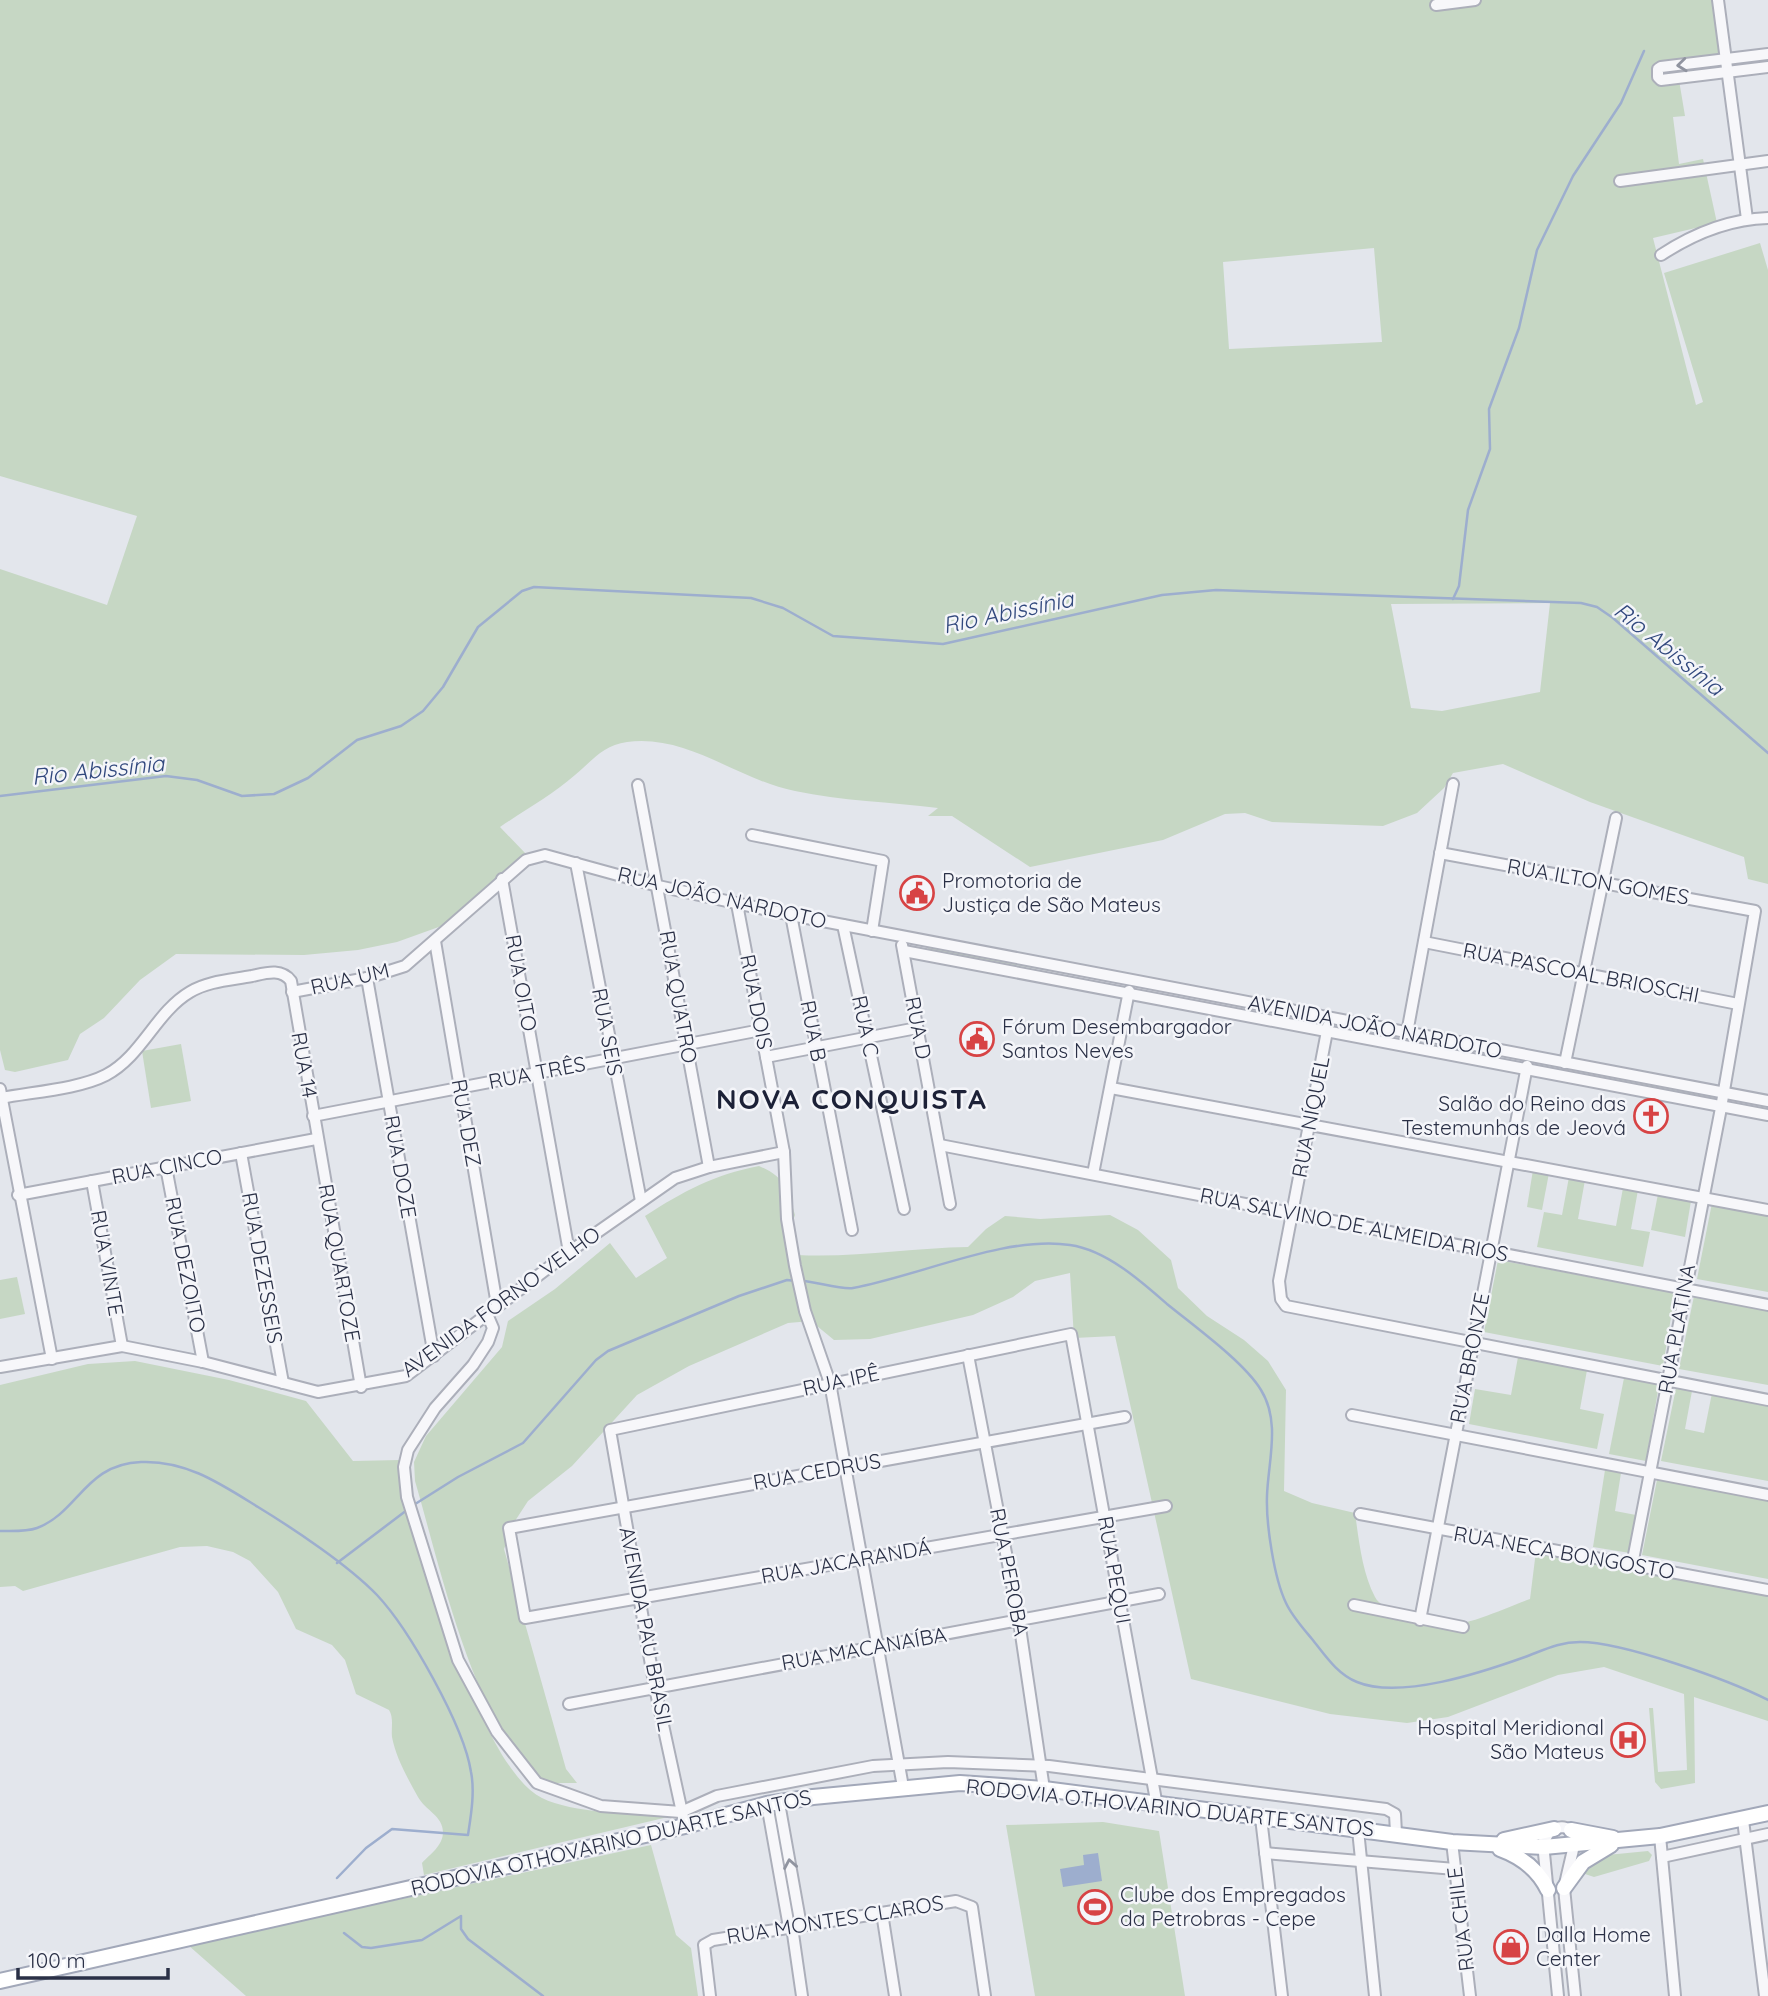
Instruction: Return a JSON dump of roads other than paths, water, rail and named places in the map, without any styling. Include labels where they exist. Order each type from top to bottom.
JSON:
[{"type":"main road","name":"RODOVIA OTHOVARINO DUARTE SANTOS","points":[[0,1981],[683,1819],[773,1803],[903,1787],[960,1783],[1045,1789],[1157,1806],[1396,1833],[1452,1842],[1544,1847],[1660,1836],[1768,1813]]},
{"type":"main road","points":[[1489,1844],[1554,1829]]},
{"type":"main road","points":[[1571,1830],[1625,1840]]},
{"type":"main road","points":[[1564,1888],[1583,1862],[1625,1840]]},
{"type":"main road","points":[[1489,1844],[1522,1859],[1536,1870],[1548,1890]]},
{"type":"street","points":[[1436,5],[1475,0]]},
{"type":"street","points":[[1718,0],[1747,219]]},
{"type":"street","points":[[1768,54],[1660,67],[1658,77],[1661,80],[1768,67]]},
{"type":"street","points":[[1620,181],[1768,161]]},
{"type":"street","points":[[1661,255],[1686,240],[1747,219],[1768,218]]},
{"type":"street","points":[[1407,1033],[1453,784]]},
{"type":"street","name":"RUA QUATRO","points":[[638,785],[709,1167]]},
{"type":"street","points":[[1565,1063],[1616,818]]},
{"type":"street","points":[[752,835],[883,861],[872,931]]},
{"type":"street","name":"RUA ILTON GOMES","points":[[1440,853],[1755,911]]},
{"type":"street","name":"RUA JOÃO NARDOTO","points":[[545,855],[737,904],[901,936]]},
{"type":"street","name":"RUA UM","points":[[1,1094],[106,1075],[129,1057],[178,1000],[208,984],[274,972],[286,974],[291,981],[292,992],[367,978],[405,966],[502,879],[526,860],[545,855]]},
{"type":"street","name":"RUA SEIS","points":[[576,863],[641,1201]]},
{"type":"street","name":"RUA OITO","points":[[502,879],[569,1252]]},
{"type":"street","name":"RUA DOIS","points":[[737,904],[784,1152],[787,1219],[795,1266],[805,1311],[830,1383]]},
{"type":"street","name":"RUA PLATINA","points":[[1633,1565],[1701,1198],[1721,1108],[1755,911]]},
{"type":"street","name":"RUA B","points":[[791,915],[852,1230]]},
{"type":"street","name":"RUA C","points":[[843,925],[904,1209]]},
{"type":"street","name":"RUA D","points":[[901,936],[950,1203]]},
{"type":"street","name":"AVENIDA JOÃO NARDOTO","points":[[901,936],[1768,1101]]},
{"type":"street","name":"RUA DEZ","points":[[435,941],[498,1305]]},
{"type":"street","name":"RUA PASCOAL BRIOSCHI","points":[[1424,942],[1738,1004]]},
{"type":"street","name":"AVENIDA JOÃO NARDOTO","points":[[904,951],[1128,996],[1768,1115]]},
{"type":"street","name":"RUA DOZE","points":[[367,978],[434,1356]]},
{"type":"street","points":[[1093,1174],[1130,981]]},
{"type":"street","name":"RUA 14","points":[[292,992],[316,1139]]},
{"type":"street","name":"RUA NÍQUEL","points":[[1330,1018],[1279,1281],[1281,1299],[1293,1309],[1474,1345]]},
{"type":"street","points":[[766,1057],[917,1028]]},
{"type":"street","name":"RUA TRÊS","points":[[313,1116],[761,1030]]},
{"type":"street","name":"RUA BRONZE","points":[[1420,1620],[1529,1056]]},
{"type":"street","points":[[1111,1088],[1768,1210]]},
{"type":"street","points":[[1,1094],[18,1195],[52,1359]]},
{"type":"street","name":"RUA CINCO","points":[[18,1195],[316,1139]]},
{"type":"street","name":"RUA QUARTOZE","points":[[316,1139],[361,1387]]},
{"type":"street","name":"RUA SALVINO DE ALMEIDA RIOS","points":[[940,1145],[1768,1305]]},
{"type":"street","name":"AVENIDA FORNO VELHO","points":[[0,1367],[122,1346],[203,1362],[318,1392],[361,1387],[406,1376],[569,1252],[675,1178],[709,1167],[784,1152]]},
{"type":"street","name":"RUA DEZESSEIS","points":[[241,1153],[283,1383]]},
{"type":"street","name":"RUA DEZOITO","points":[[166,1167],[203,1362]]},
{"type":"street","points":[[0,1172],[14,1170]]},
{"type":"street","name":"RUA VINTE","points":[[92,1181],[122,1346]]},
{"type":"street","points":[[487,1314],[493,1328],[488,1342],[473,1365],[435,1408],[408,1450],[404,1467],[407,1497],[458,1660],[497,1732],[537,1783],[601,1806],[683,1819]]},
{"type":"street","name":"RUA IPÊ","points":[[610,1430],[1071,1334]]},
{"type":"street","name":"RUA PEQUI","points":[[1071,1334],[1157,1806]]},
{"type":"street","points":[[1474,1345],[1768,1400]]},
{"type":"street","name":"RUA PEROBA","points":[[968,1355],[1019,1621],[1045,1789]]},
{"type":"street","points":[[830,1383],[903,1787]]},
{"type":"street","points":[[1352,1415],[1768,1496]]},
{"type":"street","name":"RUA CEDRUS","points":[[525,1618],[509,1528],[1125,1417]]},
{"type":"street","name":"AVENIDA PAU BRASIL","points":[[610,1430],[655,1688],[683,1819]]},
{"type":"street","name":"RUA JACARANDÁ","points":[[525,1618],[1166,1506]]},
{"type":"street","name":"RUA NECA BONGOSTO","points":[[1360,1514],[1768,1590]]},
{"type":"street","name":"RUA MACANAÍBA","points":[[569,1704],[1159,1594]]},
{"type":"street","points":[[1354,1605],[1463,1627]]},
{"type":"street","name":"RODOVIA OTHOVARINO DUARTE SANTOS","points":[[683,1819],[716,1796],[873,1766],[948,1762],[1041,1766],[1386,1809],[1395,1814],[1396,1833]]},
{"type":"street","points":[[773,1803],[794,1927],[802,1996]]},
{"type":"street","points":[[1261,1818],[1282,1996]]},
{"type":"street","points":[[1743,1820],[1765,1996]]},
{"type":"street","points":[[1559,1996],[1544,1847],[1545,1836],[1554,1829],[1571,1830],[1576,1837],[1564,1888],[1575,1996]]},
{"type":"street","points":[[1358,1830],[1375,1996]]},
{"type":"street","points":[[1661,1857],[1768,1834]]},
{"type":"street","points":[[1660,1836],[1675,1996]]},
{"type":"street","name":"RUA CHILE","points":[[1452,1842],[1470,1996]]},
{"type":"street","points":[[1265,1853],[1455,1869]]},
{"type":"street","name":"RUA MONTES CLAROS","points":[[710,1996],[704,1945],[713,1940],[956,1900],[972,1907],[985,1996]]},
{"type":"street","points":[[882,1913],[895,1996]]},
{"type":"water","points":[[1098,1853],[1102,1881],[1063,1887],[1060,1869],[1084,1865],[1083,1855]]},
{"type":"waterway","points":[[1453,599],[1459,586],[1468,510],[1490,449],[1489,409],[1519,328],[1537,250],[1573,176],[1621,103],[1644,51]]},
{"type":"waterway","name":"Rio Abissínia","points":[[0,796],[166,776],[197,780],[242,796],[274,794],[308,778],[357,740],[401,726],[423,711],[443,687],[478,627],[522,591],[534,587],[751,598],[783,608],[833,636],[943,644],[1162,595],[1216,590],[1581,603],[1597,607],[1613,618],[1768,753]]},
{"type":"waterway","points":[[803,1281],[853,1288],[991,1251],[1045,1243],[1083,1248],[1122,1268],[1231,1356],[1261,1390],[1271,1415],[1272,1442],[1267,1508],[1269,1536],[1278,1580],[1294,1617],[1327,1658],[1350,1679],[1375,1687],[1418,1686],[1487,1670],[1558,1645],[1580,1642],[1648,1655],[1728,1682],[1768,1700]]},
{"type":"waterway","points":[[412,1506],[458,1477],[523,1443],[596,1360],[608,1351],[739,1296],[787,1280],[796,1281]]},
{"type":"waterway","points":[[0,1531],[37,1528],[51,1521],[107,1471],[122,1465],[157,1462],[188,1469],[217,1482],[304,1537],[377,1595],[419,1654],[458,1730],[472,1780],[468,1835],[392,1829],[366,1848],[337,1878]]},
{"type":"waterway","points":[[337,1563],[407,1510]]},
{"type":"waterway","points":[[344,1933],[362,1947],[371,1948],[422,1940],[461,1916],[461,1929],[468,1939],[543,1996]]},
{"type":"place","name":"Promotoria de Justiça de São Mateus","points":[[917,893]]},
{"type":"place","name":"Fórum Desembargador Santos Neves","points":[[977,1039]]},
{"type":"place","name":"Salão do Reino das Testemunhas de Jeová","points":[[1651,1116]]},
{"type":"place","name":"Hospital Meridional São Mateus","points":[[1628,1740]]},
{"type":"place","name":"Clube dos Empregados da Petrobras - Cepe","points":[[1095,1907]]},
{"type":"place","name":"Dalla Home Center","points":[[1511,1947]]},
{"type":"district","name":"NOVA CONQUISTA","points":[[852,1099]]}]
